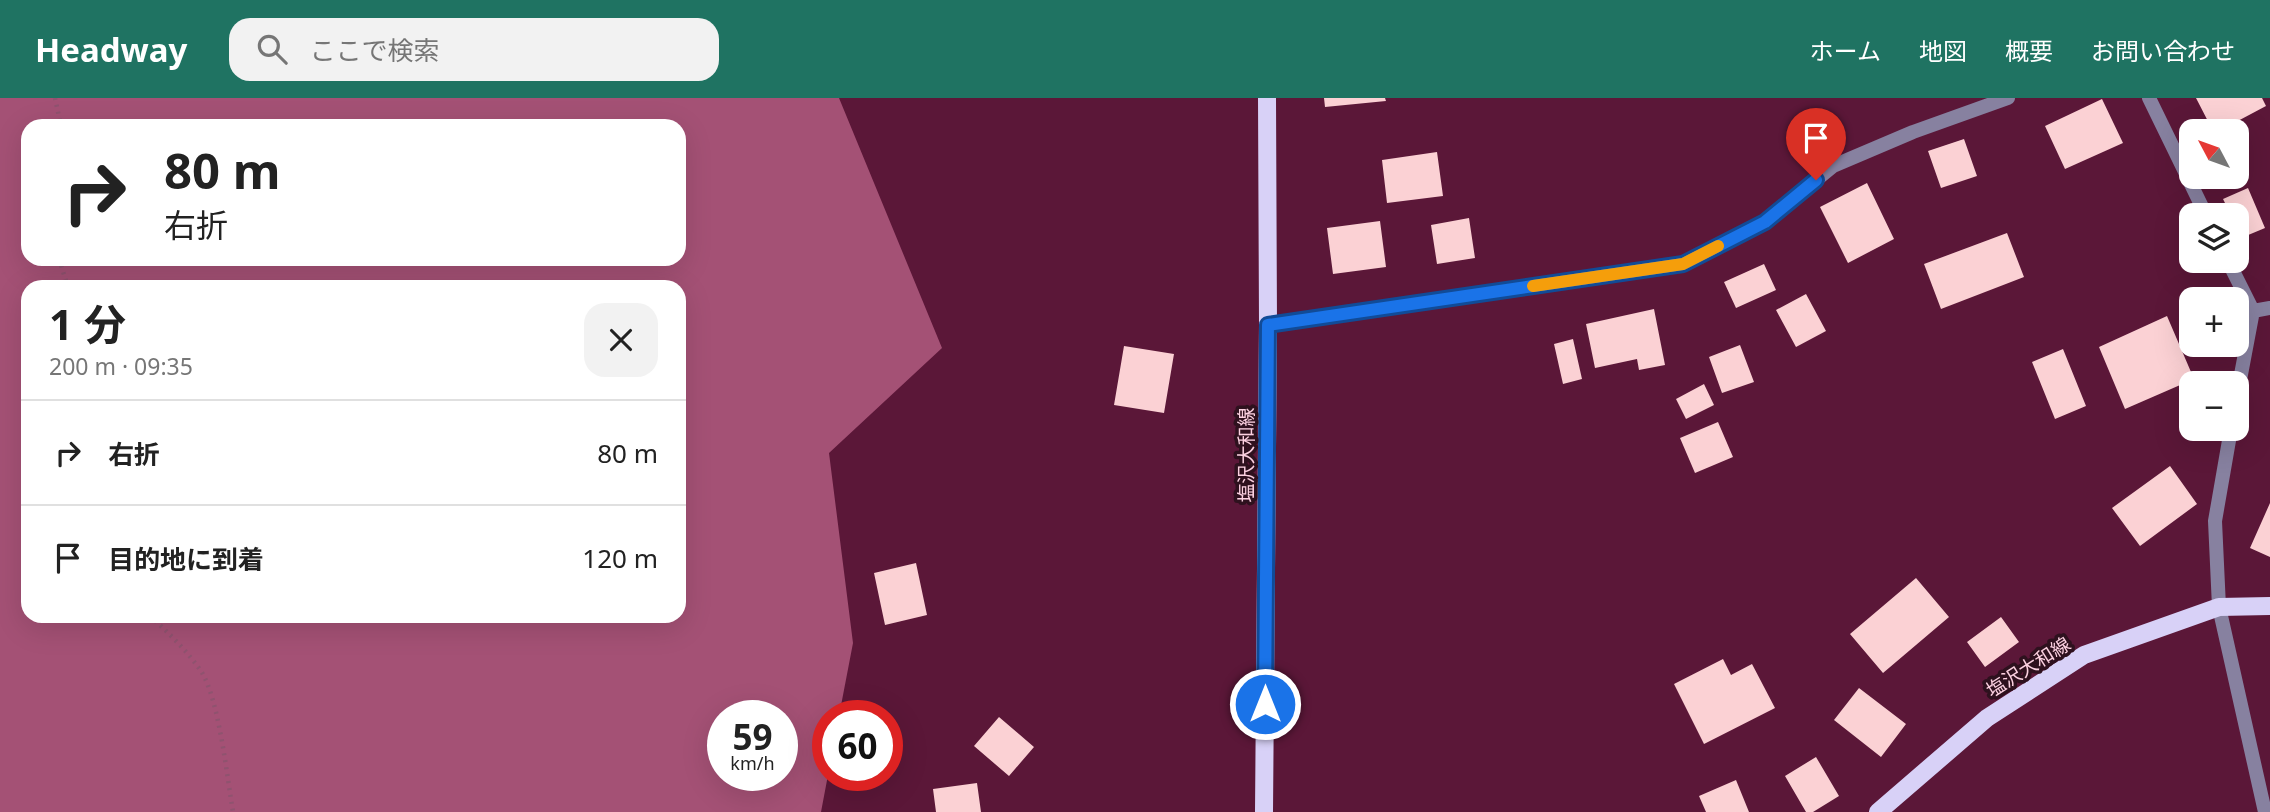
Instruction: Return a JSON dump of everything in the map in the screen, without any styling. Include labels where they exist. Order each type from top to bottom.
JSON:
[{"type":"main road","name":"塩沢大和線","points":[[1264,812],[1267,98]]},
{"type":"main road","name":"塩沢大和線","points":[[1878,812],[1987,718],[2084,655],[2218,607],[2270,606]]},
{"type":"street","points":[[1268,325],[1683,264],[1765,222],[1833,166],[1913,132],[2008,98]]},
{"type":"street","points":[[2150,98],[2200,203]]},
{"type":"street","points":[[2234,273],[2253,311],[2242,371]]},
{"type":"street","points":[[2253,311],[2270,308]]},
{"type":"street","points":[[2229,441],[2215,521],[2218,607],[2264,812]]},
{"type":"path","points":[[55,98],[60,119]]},
{"type":"path","points":[[157,623],[202,673],[215,710],[233,812]]},
{"type":"shaded area","points":[[0,98],[839,98],[942,348],[829,453],[853,643],[842,700],[812,700],[812,791],[825,791],[821,812],[0,812]]},
{"type":"building","points":[[1324,98],[1385,98],[1386,101],[1325,107]]},
{"type":"building","points":[[2196,98],[2262,98],[2266,106],[2242,119],[2207,119]]},
{"type":"building","points":[[2102,99],[2123,143],[2065,169],[2045,126]]},
{"type":"building","points":[[1964,139],[1977,176],[1941,188],[1928,151]]},
{"type":"building","points":[[1437,152],[1443,196],[1387,203],[1382,160]]},
{"type":"building","points":[[1867,183],[1894,239],[1848,263],[1820,207]]},
{"type":"building","points":[[2248,189],[2265,228],[2249,235],[2249,203],[2225,203],[2223,199]]},
{"type":"building","points":[[1469,218],[1475,258],[1437,264],[1431,225]]},
{"type":"building","points":[[1380,221],[1386,267],[1333,274],[1327,228]]},
{"type":"building","points":[[2007,233],[2024,277],[1941,309],[1924,264]]},
{"type":"building","points":[[1764,264],[1776,290],[1736,308],[1724,282]]},
{"type":"building","points":[[1806,294],[1826,331],[1796,347],[1776,310]]},
{"type":"building","points":[[1654,309],[1665,365],[1639,370],[1637,359],[1595,368],[1586,324]]},
{"type":"building","points":[[2167,316],[2179,344],[2179,357],[2185,357],[2191,371],[2179,371],[2179,386],[2125,409],[2099,347]]},
{"type":"building","points":[[1573,339],[1582,379],[1563,384],[1554,344]]},
{"type":"building","points":[[1740,345],[1754,382],[1722,393],[1709,357]]},
{"type":"building","points":[[1124,346],[1174,354],[1164,413],[1114,405]]},
{"type":"building","points":[[2063,349],[2086,406],[2055,419],[2032,362]]},
{"type":"building","points":[[1704,384],[1714,405],[1686,419],[1676,399]]},
{"type":"building","points":[[1718,422],[1733,457],[1695,473],[1680,438]]},
{"type":"building","points":[[2170,466],[2197,504],[2140,546],[2112,508]]},
{"type":"building","points":[[2270,503],[2270,557],[2250,548]]},
{"type":"building","points":[[916,563],[927,615],[885,625],[874,573]]},
{"type":"building","points":[[1916,578],[1949,617],[1883,673],[1850,634]]},
{"type":"building","points":[[2001,617],[2019,642],[1985,667],[1967,642]]},
{"type":"building","points":[[1723,659],[1731,675],[1752,664],[1775,708],[1704,744],[1674,684]]},
{"type":"building","points":[[1859,688],[1906,724],[1881,757],[1834,720]]},
{"type":"building","points":[[999,717],[1034,747],[1009,776],[974,746]]},
{"type":"building","points":[[1816,757],[1839,796],[1813,812],[1806,812],[1785,776]]},
{"type":"building","points":[[1736,780],[1749,812],[1706,812],[1699,796]]},
{"type":"building","points":[[977,783],[981,812],[936,812],[933,789]]},
{"type":"slow traffic","points":[[1533,286],[1683,264],[1718,246]]},
{"type":"route","points":[[1265,704],[1268,325],[1683,264],[1765,222],[1816,180]]}]
